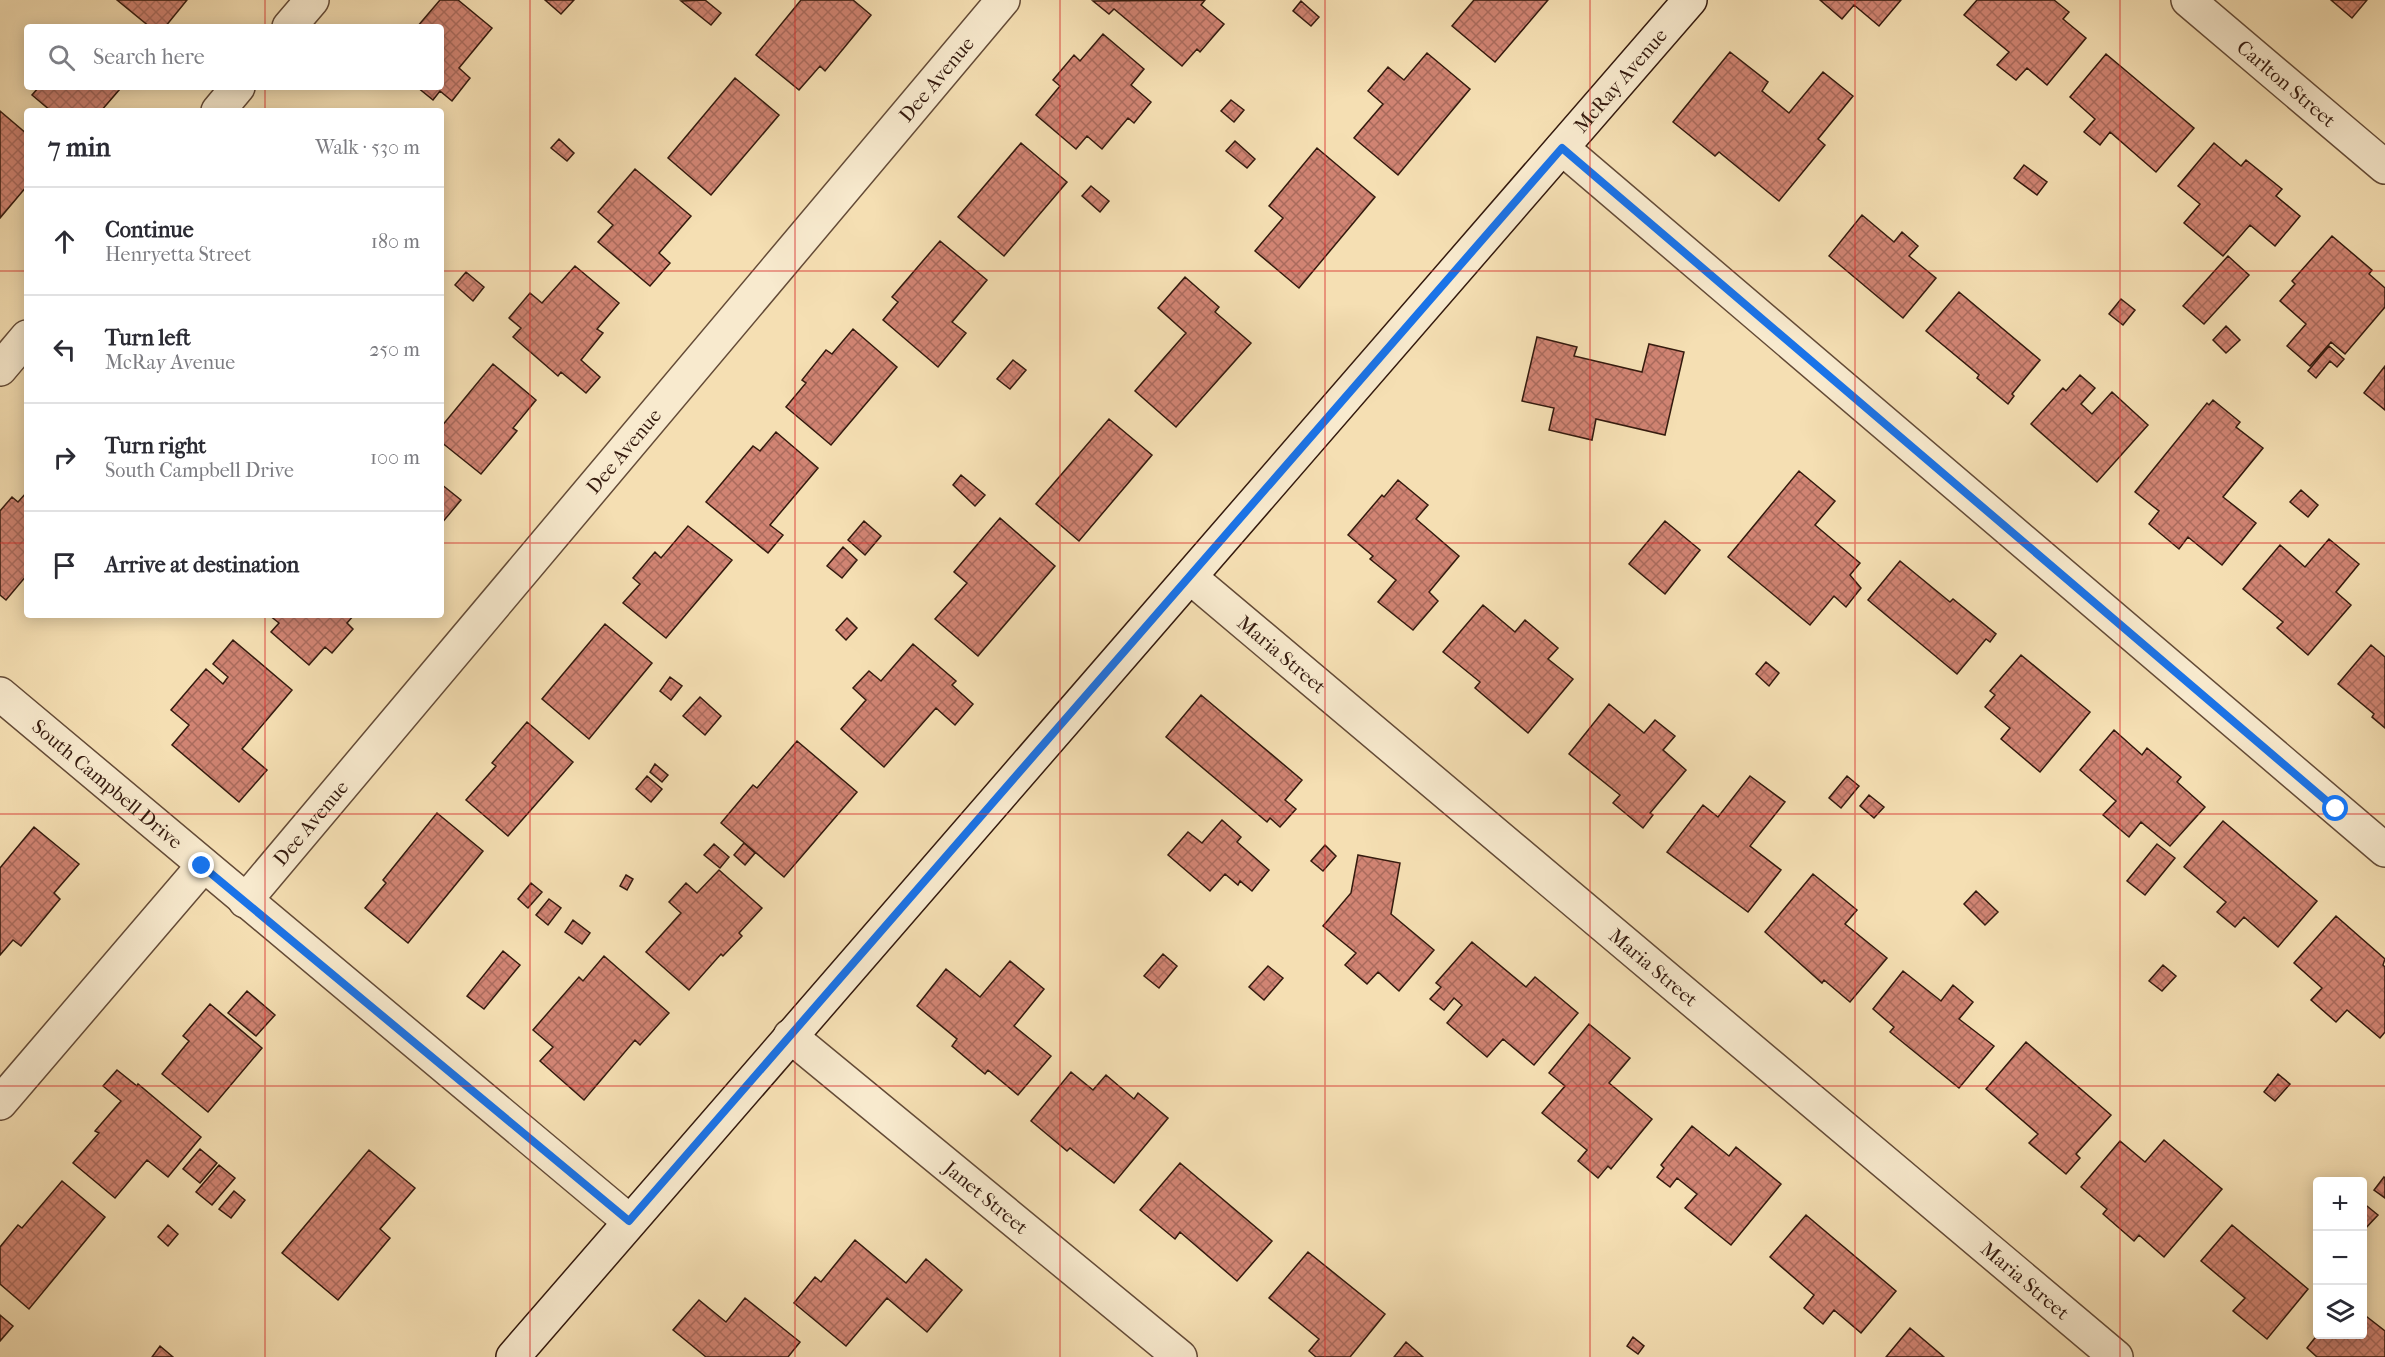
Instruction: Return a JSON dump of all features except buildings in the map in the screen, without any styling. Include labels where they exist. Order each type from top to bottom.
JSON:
[{"type":"street","points":[[292,24],[312,0]]},
{"type":"street","name":"Dee Avenue","points":[[245,901],[1003,0]]},
{"type":"street","name":"McRay Avenue","points":[[513,1357],[1690,0]]},
{"type":"street","name":"Carlton Street","points":[[2188,0],[2385,167]]},
{"type":"street","points":[[220,108],[236,90]]},
{"type":"street","points":[[1562,148],[2385,850]]},
{"type":"street","points":[[0,369],[24,341]]},
{"type":"street","name":"Maria Street","points":[[1190,577],[2116,1357]]},
{"type":"street","name":"South Campbell Drive","points":[[0,694],[202,866],[629,1221]]},
{"type":"street","points":[[0,1103],[202,866]]},
{"type":"street","name":"Janet Street","points":[[790,1036],[1180,1357]]},
{"type":"route","points":[[202,866],[629,1221],[1562,148],[2336,809]]}]
